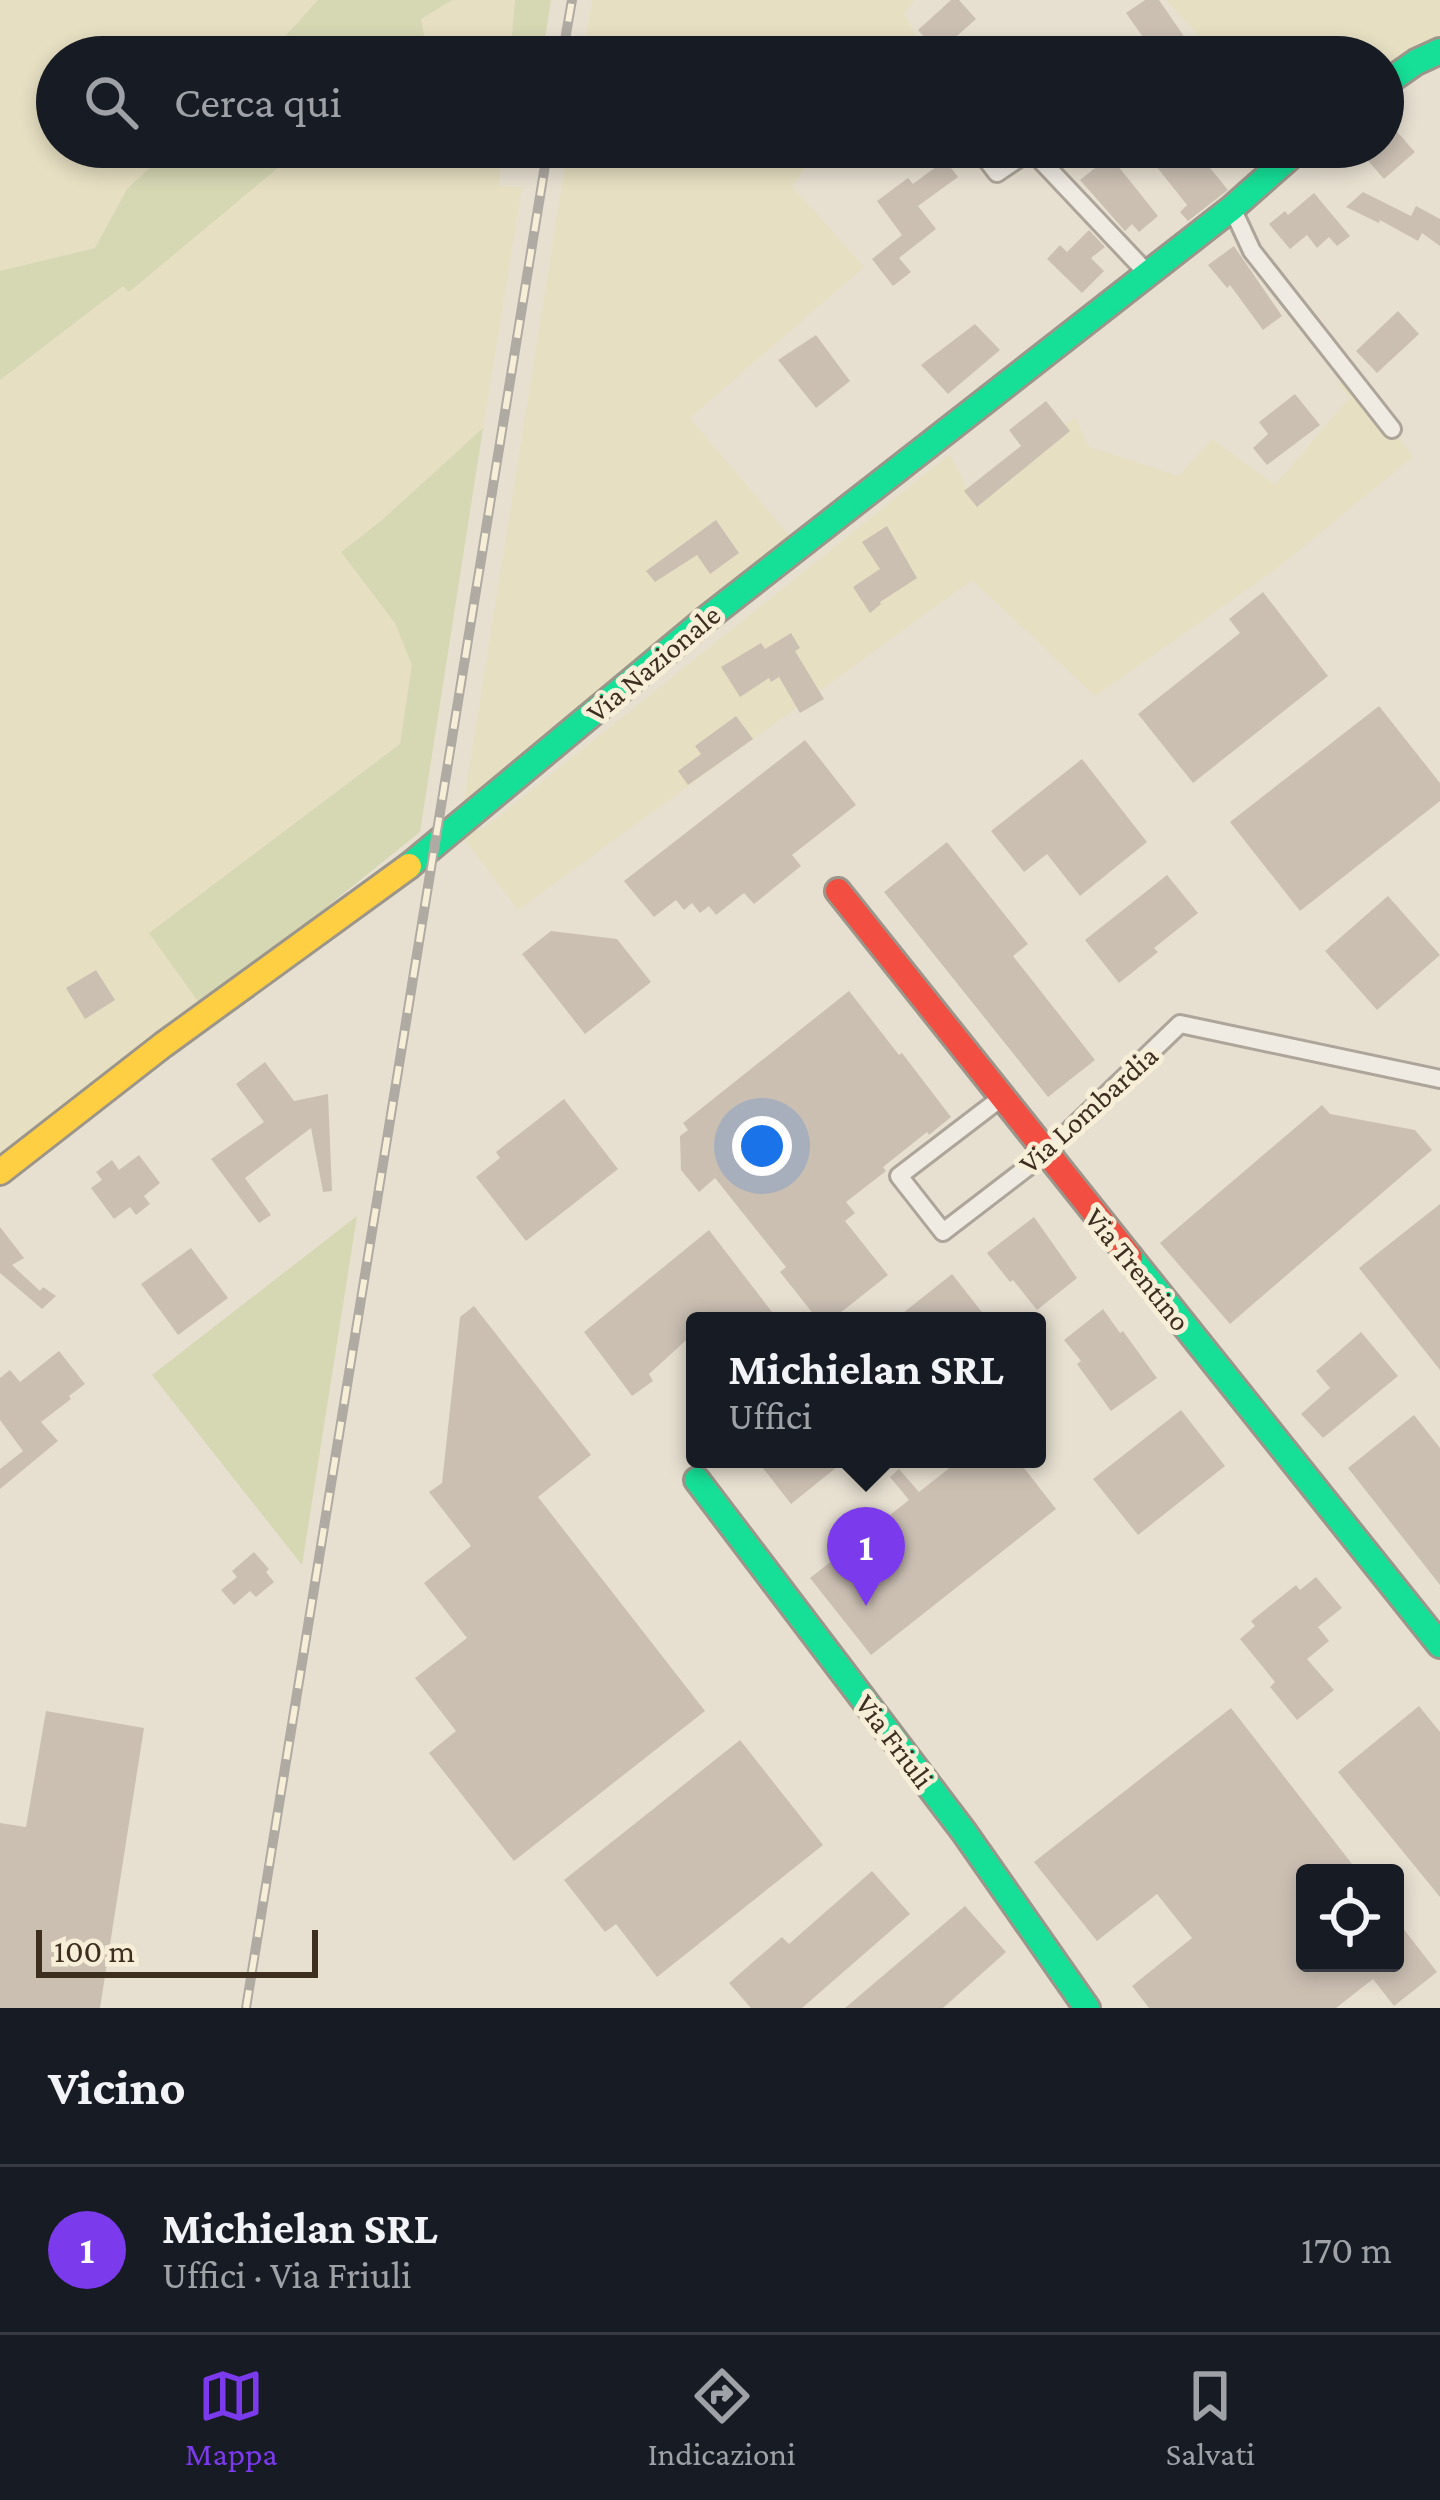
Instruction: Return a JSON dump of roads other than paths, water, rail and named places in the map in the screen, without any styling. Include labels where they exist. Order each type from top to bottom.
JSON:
[{"type":"street","points":[[1404,70],[1440,51]]},
{"type":"street","points":[[1048,168],[1148,274]]},
{"type":"street","name":"Via Nazionale","points":[[0,1172],[163,1045],[397,877],[706,619],[1277,168]]},
{"type":"street","points":[[1232,208],[1252,251],[1392,429]]},
{"type":"street","name":"Via Trentino","points":[[838,891],[1440,1646]]},
{"type":"street","name":"Via Lombardia","points":[[1001,1098],[898,1176],[943,1232],[1046,1153],[1180,1024],[1440,1079]]},
{"type":"street","name":"Via Friuli","points":[[697,1480],[964,1832],[1087,2008]]},
{"type":"railway","points":[[566,36],[572,0]]},
{"type":"railway","points":[[246,2008],[545,168]]},
{"type":"place","name":"Michielan SRL","points":[[866,1606]]}]
